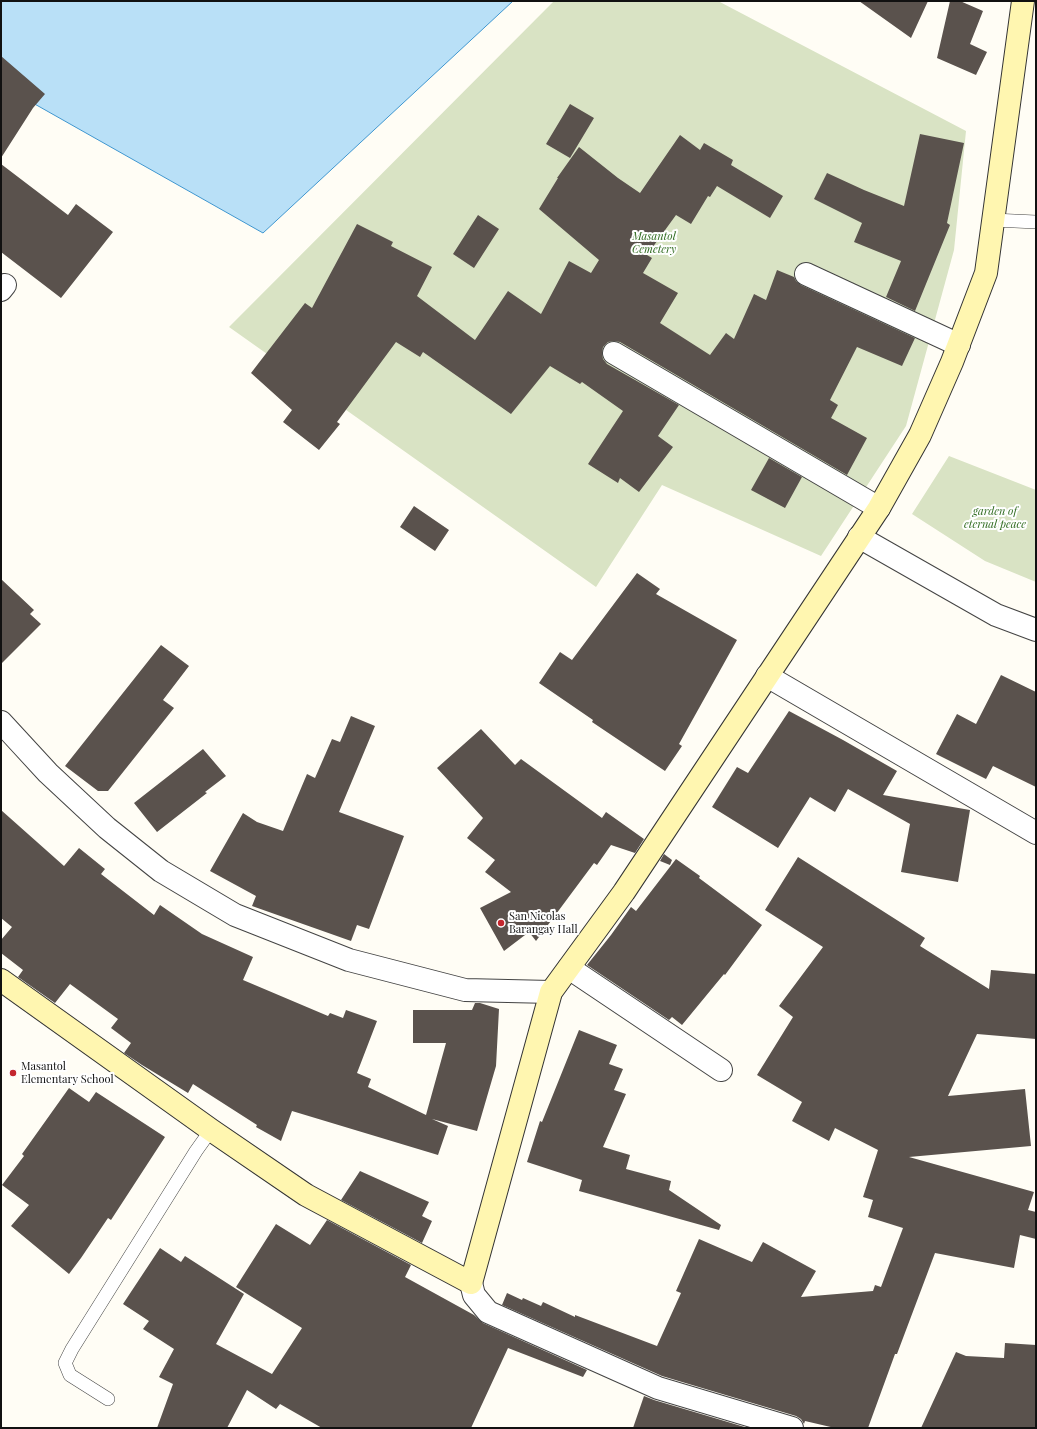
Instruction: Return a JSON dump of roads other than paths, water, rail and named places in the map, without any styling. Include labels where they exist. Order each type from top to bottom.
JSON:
[{"type":"street","points":[[792,1428],[658,1388],[488,1312],[474,1296],[471,1283],[551,992],[624,892],[879,508],[920,435],[959,345],[986,273],[1023,1]]},
{"type":"street","points":[[806,274],[959,345]]},
{"type":"street","points":[[614,353],[879,508]]},
{"type":"street","points":[[859,537],[996,615],[1036,630]]},
{"type":"street","points":[[767,676],[1036,833]]},
{"type":"street","points":[[1,722],[48,773],[107,828],[161,871],[235,915],[349,960],[465,990],[551,992]]},
{"type":"street","points":[[569,968],[721,1070]]},
{"type":"street","points":[[1,980],[211,1130],[306,1195],[471,1283]]},
{"type":"lane","points":[[993,220],[1036,222]]},
{"type":"lane","points":[[108,1399],[70,1375],[65,1363],[72,1349],[211,1130]]},
{"type":"water","points":[[1,1],[513,1],[263,233],[1,85]]},
{"type":"place","name":"San Nicolas Barangay Hall","points":[[501,923]]},
{"type":"place","name":"Masantol Elementary School","points":[[13,1073]]},
{"type":"park label","name":"Masantol Cemetery","points":[[654,243]]},
{"type":"park label","name":"garden of eternal peace","points":[[995,518]]}]
